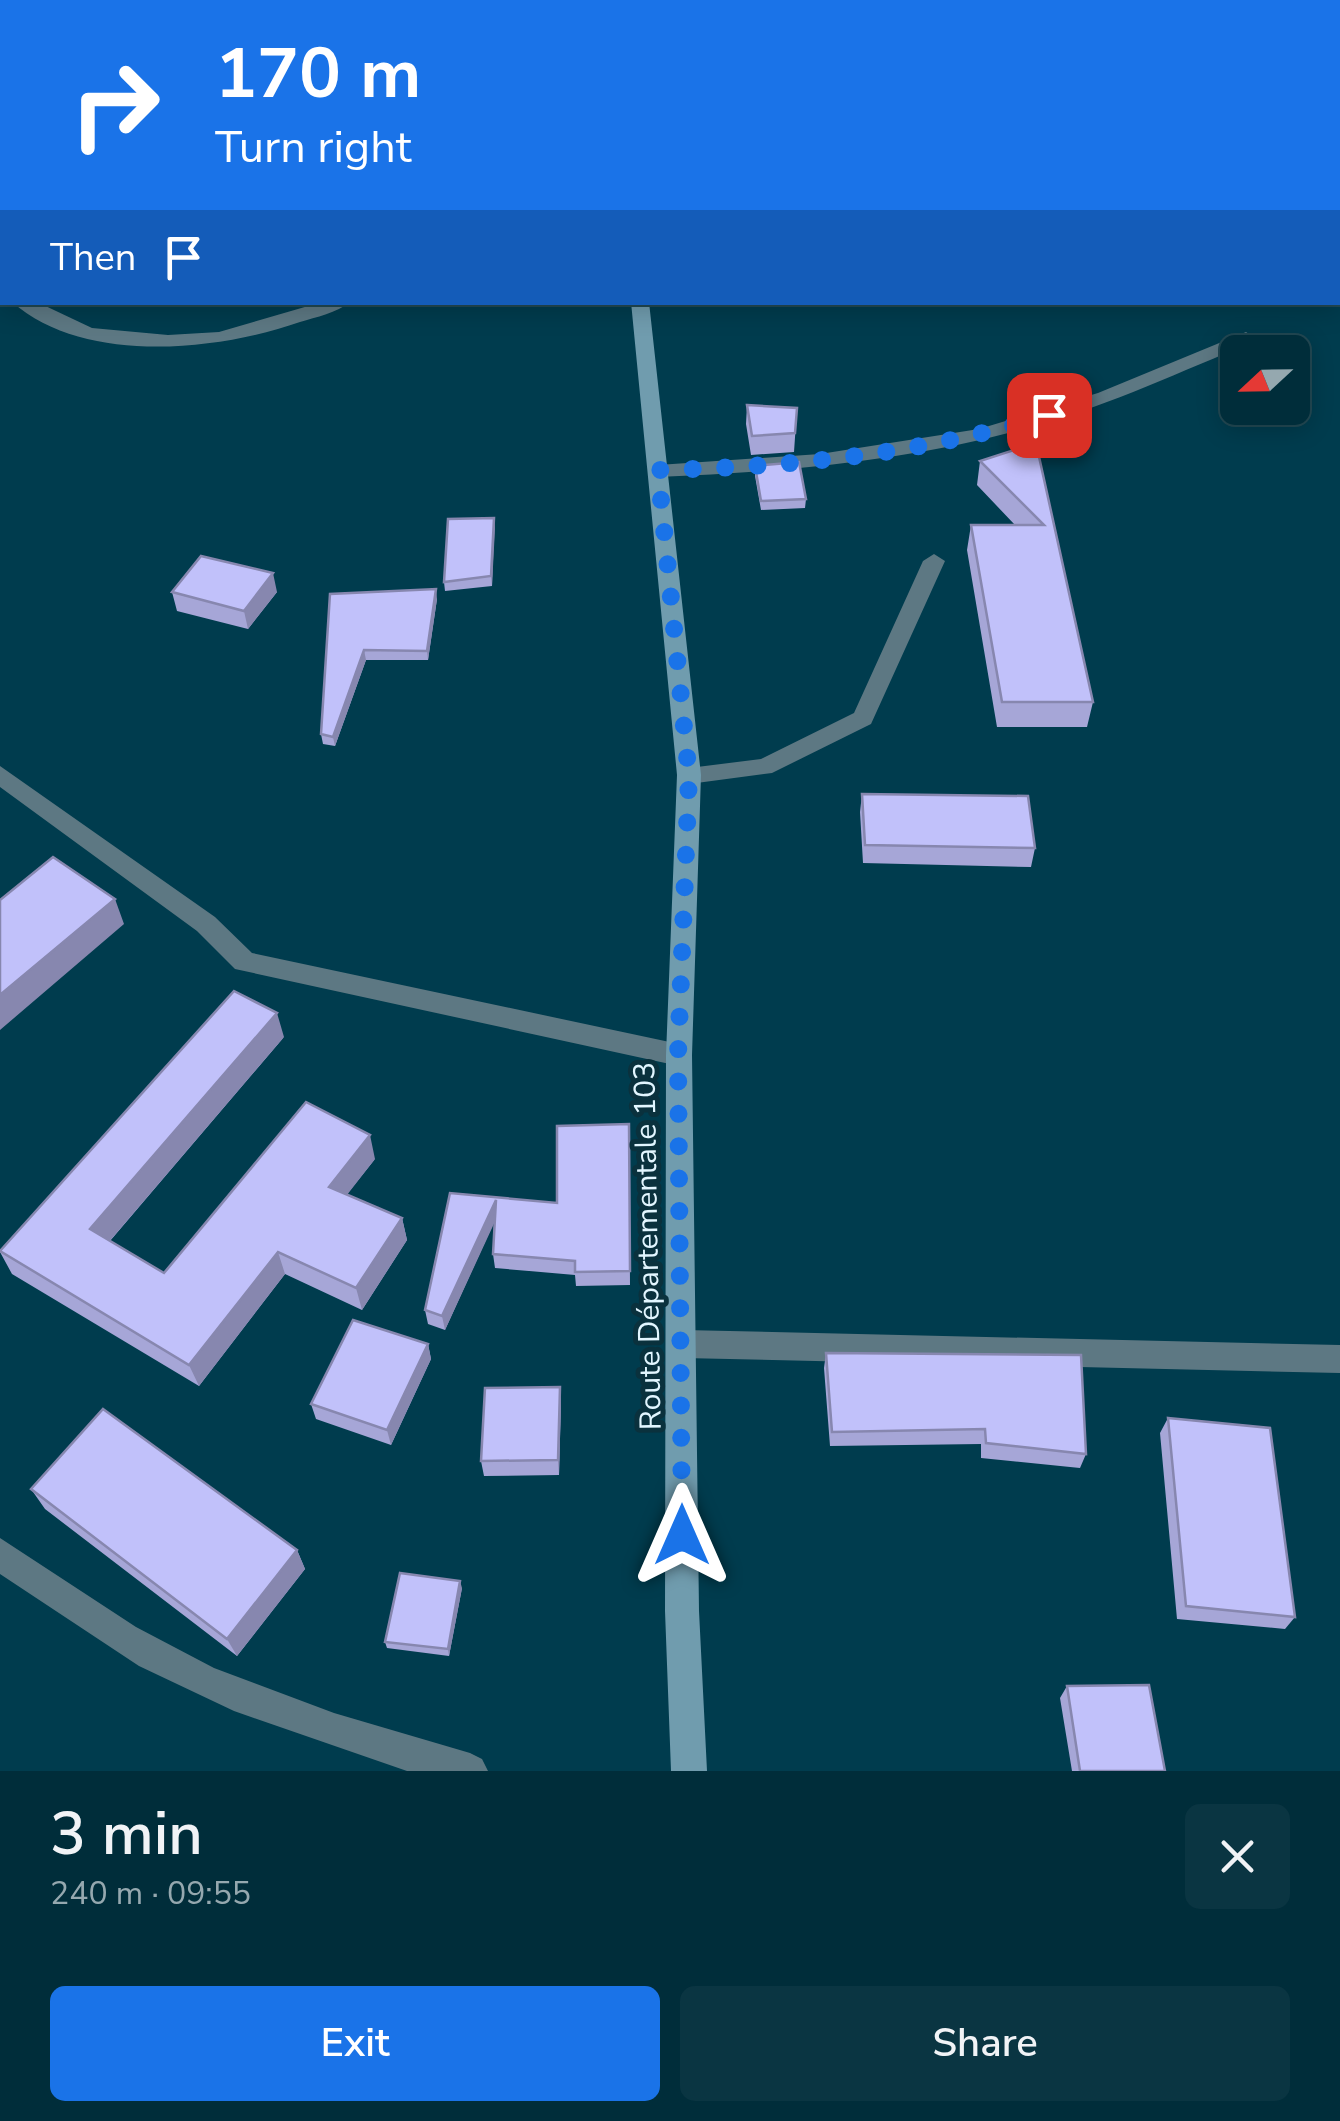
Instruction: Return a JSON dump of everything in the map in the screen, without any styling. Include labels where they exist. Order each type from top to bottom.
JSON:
[{"type":"main road","name":"Route Départementale 103","points":[[640,305],[689,776],[678,1055],[682,1612],[689,1771]]},
{"type":"street","points":[[27,305],[85,332],[185,343],[236,338],[332,305]]},
{"type":"street","points":[[658,470],[779,467],[872,455],[1013,426],[1084,404],[1220,349]]},
{"type":"street","points":[[689,776],[764,767],[812,747],[864,718],[934,560]]},
{"type":"street","points":[[0,775],[206,924],[244,962],[678,1055]]},
{"type":"street","points":[[683,1344],[1340,1359]]},
{"type":"street","points":[[0,1554],[67,1602],[199,1679],[378,1746],[470,1771]]},
{"type":"building","points":[[747,405],[797,408],[795,433],[752,436]]},
{"type":"building","points":[[1036,443],[1093,702],[1002,702],[971,525],[1044,525],[980,461]]},
{"type":"building","points":[[799,462],[806,499],[761,501],[755,466]]},
{"type":"building","points":[[494,518],[491,576],[444,582],[448,519]]},
{"type":"building","points":[[201,556],[273,573],[244,611],[172,592]]},
{"type":"building","points":[[436,589],[427,651],[364,650],[333,737],[321,734],[330,594]]},
{"type":"building","points":[[862,794],[1028,796],[1035,848],[865,845]]},
{"type":"building","points":[[53,857],[115,899],[0,995],[0,900]]},
{"type":"building","points":[[234,991],[277,1013],[90,1229],[164,1273],[306,1102],[370,1135],[329,1187],[402,1218],[356,1288],[278,1252],[189,1365],[0,1251]]},
{"type":"building","points":[[629,1124],[630,1271],[575,1272],[575,1261],[493,1254],[496,1200],[442,1316],[425,1310],[450,1193],[557,1203],[557,1126]]},
{"type":"building","points":[[353,1320],[428,1344],[387,1430],[311,1404]]},
{"type":"building","points":[[826,1353],[1081,1355],[1086,1454],[986,1443],[985,1429],[832,1432]]},
{"type":"building","points":[[560,1387],[558,1460],[481,1461],[485,1388]]},
{"type":"building","points":[[103,1409],[297,1550],[227,1639],[31,1489]]},
{"type":"building","points":[[1168,1418],[1270,1428],[1295,1617],[1186,1606]]},
{"type":"building","points":[[400,1573],[460,1581],[448,1649],[385,1642]]},
{"type":"building","points":[[1149,1685],[1165,1771],[1080,1771],[1067,1686]]},
{"type":"route","points":[[682,1535],[678,1055],[689,776],[658,470],[779,467],[872,455],[1049,415]]}]
